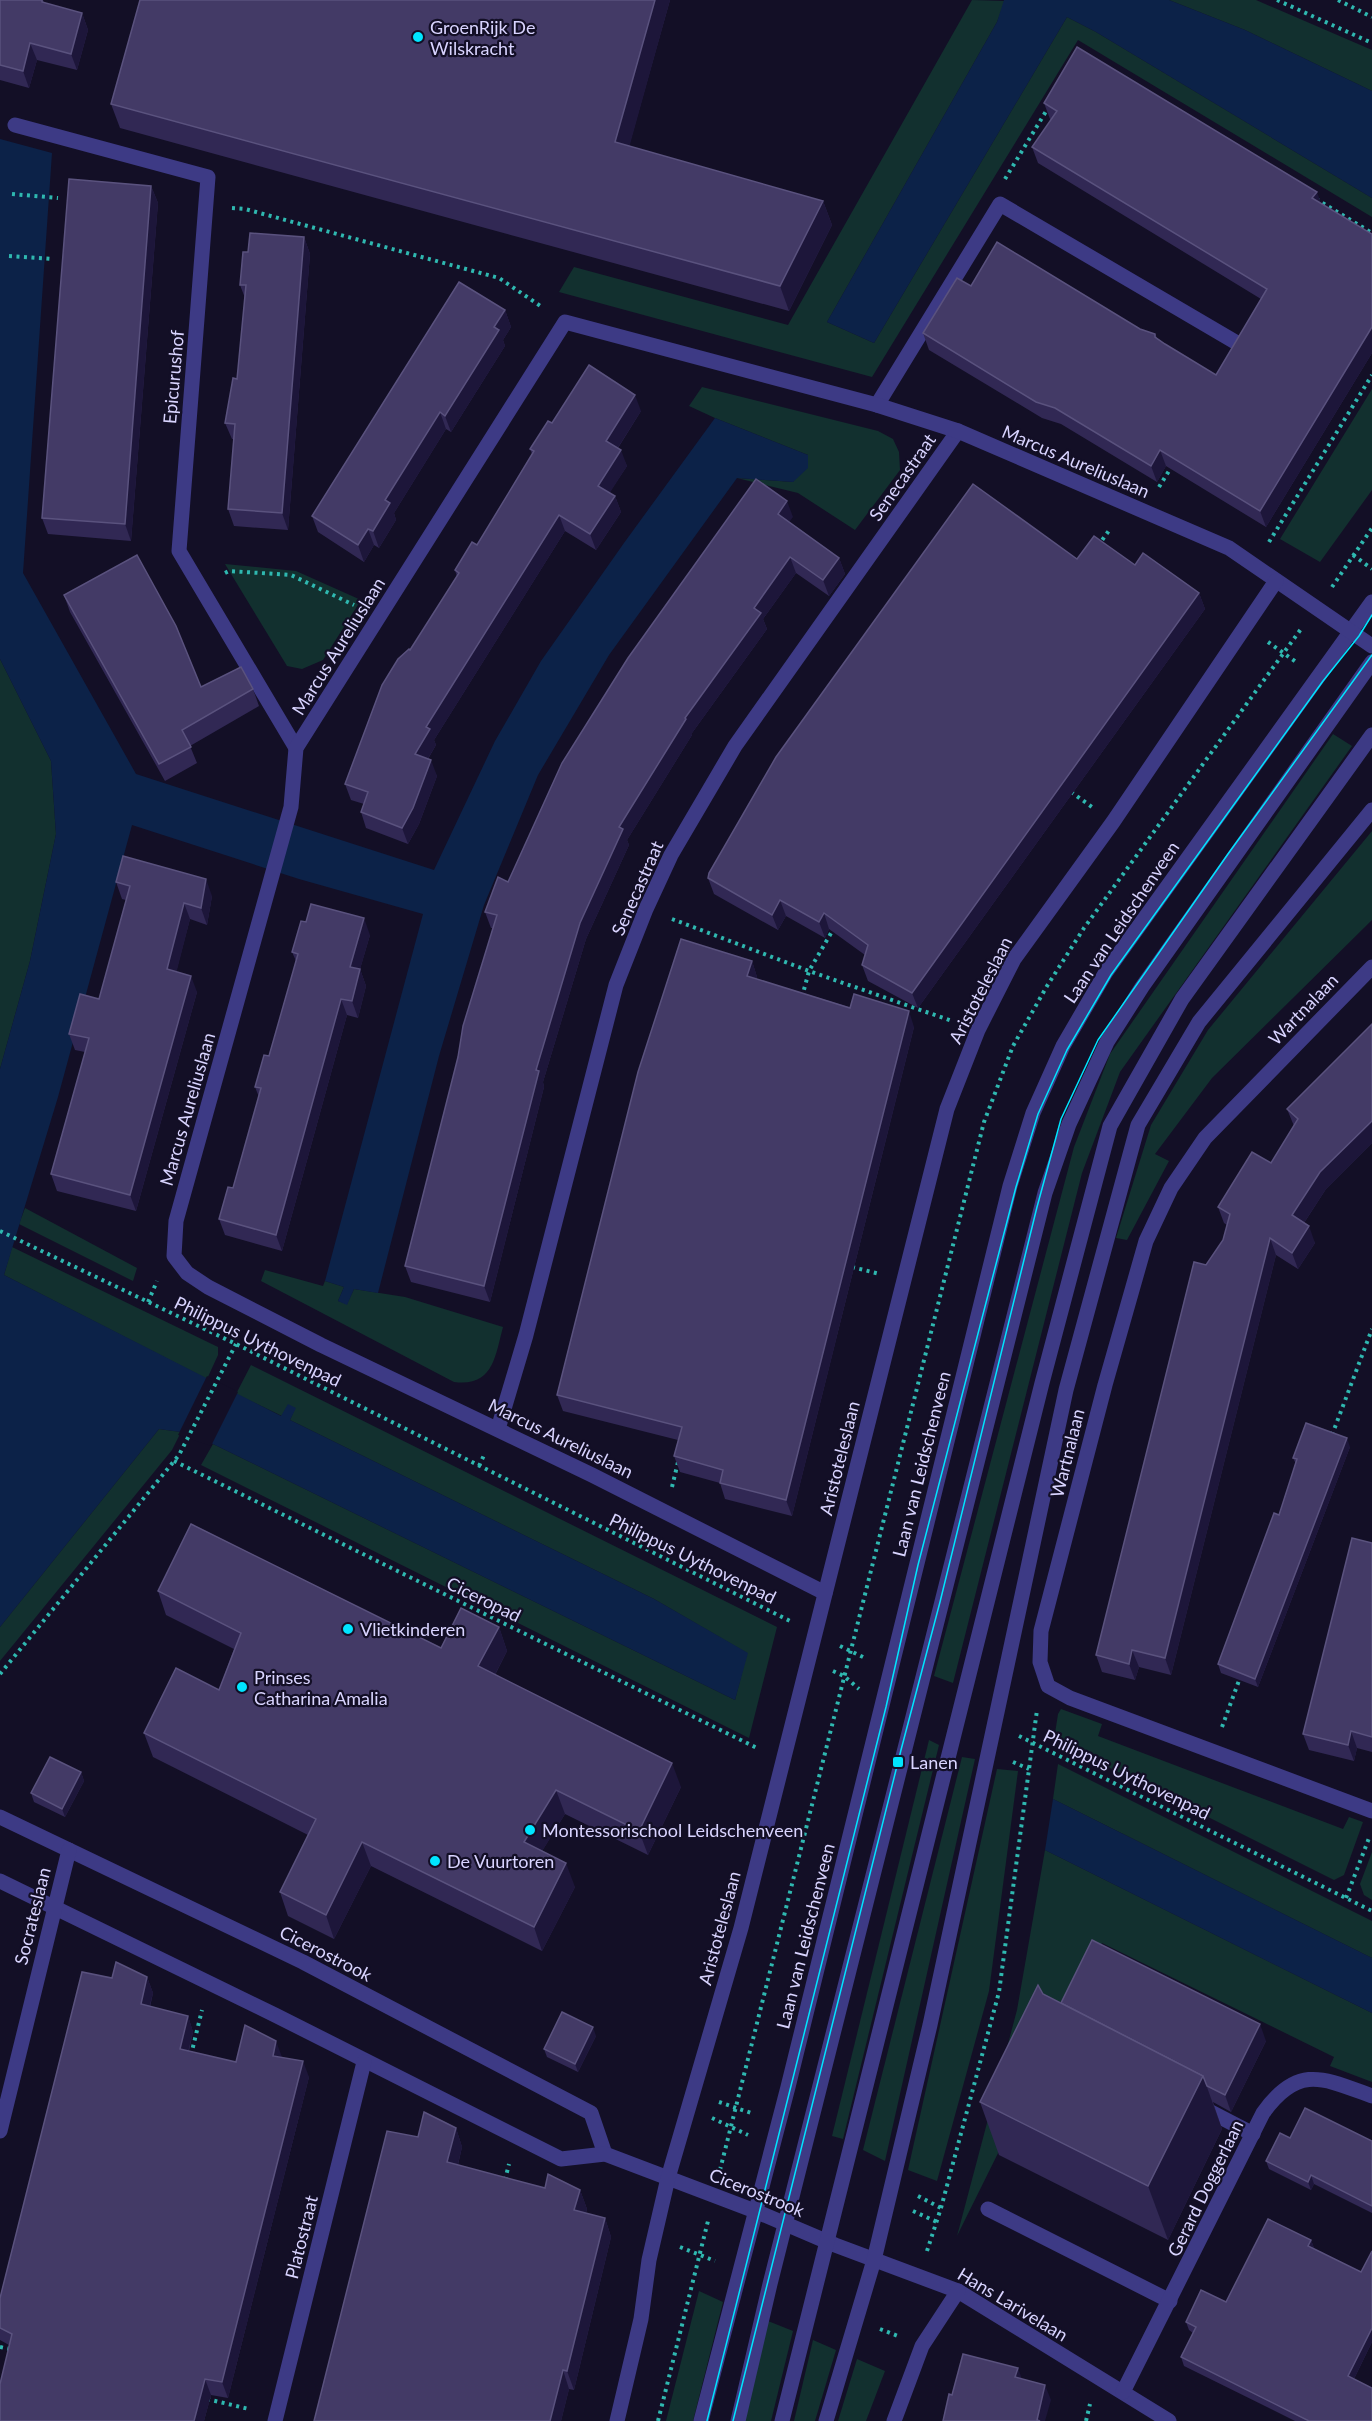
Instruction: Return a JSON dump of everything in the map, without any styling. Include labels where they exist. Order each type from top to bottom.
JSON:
[{"type":"street","name":"Epicurushof","points":[[15,125],[208,177],[179,551],[296,748]]},
{"type":"street","points":[[877,405],[1000,204],[1237,343]]},
{"type":"street","name":"Marcus Aureliuslaan","points":[[825,1593],[666,1512],[321,1345],[208,1287],[187,1273],[174,1256],[176,1221],[291,807],[296,748],[565,322],[877,405],[958,431],[1229,548],[1372,646]]},
{"type":"street","name":"Senecastraat","points":[[498,1429],[529,1324],[616,986],[646,909],[671,855],[735,746],[958,431]]},
{"type":"street","name":"Aristoteleslaan","points":[[617,2421],[641,2319],[649,2260],[668,2178],[741,1928],[947,1109],[978,1030],[1014,959],[1113,822],[1276,580]]},
{"type":"street","name":"Laan van Leidschenveen","points":[[701,2421],[788,2087],[1010,1186],[1033,1113],[1063,1046],[1106,972],[1372,602]]},
{"type":"street","points":[[738,2421],[1045,1193],[1069,1124],[1107,1042],[1142,987],[1372,662]]},
{"type":"street","points":[[782,2421],[1041,1383],[1110,1126],[1182,999],[1372,735]]},
{"type":"street","points":[[826,2421],[874,2260],[930,2025],[1066,1390],[1138,1125],[1199,1022],[1372,810]]},
{"type":"street","name":"Wartnalaan","points":[[1048,1686],[1040,1662],[1041,1631],[1105,1385],[1146,1241],[1171,1188],[1205,1138],[1372,967]]},
{"type":"street","points":[[1048,1686],[1070,1698],[1372,1810]]},
{"type":"street","name":"Cicerostrook","points":[[0,1817],[303,1962],[591,2113],[605,2154]]},
{"type":"street","name":"Socrateslaan","points":[[0,2131],[69,1850]]},
{"type":"street","name":"Cicerostrook","points":[[0,1881],[561,2159],[605,2154],[755,2211],[826,2242]]},
{"type":"street","name":"Platostraat","points":[[276,2419],[364,2062]]},
{"type":"street","name":"Gerard Doggerlaan","points":[[1123,2392],[1263,2113],[1276,2095],[1292,2083],[1314,2078],[1337,2083],[1372,2096]]},
{"type":"street","points":[[1185,2099],[1253,2134]]},
{"type":"street","points":[[988,2209],[1170,2301]]},
{"type":"street","name":"Hans Larivelaan","points":[[826,2242],[958,2291],[1170,2421]]},
{"type":"street","points":[[894,2421],[922,2346],[958,2291]]},
{"type":"path","points":[[1276,0],[1372,43]]},
{"type":"path","points":[[1338,0],[1372,17]]},
{"type":"path","points":[[1000,204],[1004,180],[1052,102]]},
{"type":"path","points":[[12,194],[58,198]]},
{"type":"path","points":[[1312,196],[1372,233]]},
{"type":"path","points":[[206,205],[245,209],[499,278],[565,322]]},
{"type":"path","points":[[9,256],[53,260]]},
{"type":"path","points":[[1254,566],[1372,375]]},
{"type":"path","points":[[1144,511],[1174,463]]},
{"type":"path","points":[[1098,547],[1110,529]]},
{"type":"path","points":[[1353,555],[1372,569]]},
{"type":"path","points":[[201,588],[229,571],[291,575],[357,607],[377,621]]},
{"type":"path","points":[[1066,788],[1113,822]]},
{"type":"path","points":[[646,909],[809,971],[978,1030]]},
{"type":"path","points":[[799,1004],[809,971],[837,922]]},
{"type":"path","name":"Philippus Uythovenpad","points":[[0,1230],[236,1344],[890,1671]]},
{"type":"path","points":[[847,1266],[904,1280]]},
{"type":"path","points":[[1330,1440],[1372,1329]]},
{"type":"path","points":[[0,1674],[179,1455],[236,1344]]},
{"type":"path","points":[[666,1512],[680,1456]]},
{"type":"path","name":"Ciceropad","points":[[174,1461],[782,1760]]},
{"type":"path","points":[[1213,1752],[1242,1674]]},
{"type":"path","points":[[919,2275],[939,2215],[999,1992],[1038,1699],[1048,1686]]},
{"type":"path","name":"Philippus Uythovenpad","points":[[993,1723],[1104,1776],[1372,1911]]},
{"type":"path","points":[[1346,1898],[1372,1829]]},
{"type":"path","points":[[189,2064],[209,1983]]},
{"type":"path","points":[[504,2183],[516,2137]]},
{"type":"path","points":[[0,2347],[23,2352]]},
{"type":"path","points":[[200,2397],[276,2419]]},
{"type":"green space","points":[[972,0],[1005,1],[997,22],[827,322],[874,343],[1067,17],[1096,32],[1372,198],[1372,217],[1078,40],[872,377],[559,292],[574,267],[788,325]]},
{"type":"green space","points":[[1169,0],[1256,0],[1372,50],[1372,91],[1245,30]]},
{"type":"green space","points":[[702,387],[878,431],[893,439],[899,452],[900,470],[855,530],[798,493],[737,478],[793,482],[808,455],[689,406]]},
{"type":"green space","points":[[1372,389],[1372,490],[1320,562],[1280,539]]},
{"type":"green space","points":[[225,564],[296,571],[361,600],[323,660],[302,669],[287,666]]},
{"type":"green space","points":[[0,659],[51,761],[56,834],[30,961],[0,1069]]},
{"type":"green space","points":[[1333,734],[1352,746],[1120,1072],[1082,1173],[953,1683],[934,1676],[1074,1147],[1110,1054]]},
{"type":"green space","points":[[1372,831],[1372,920],[1212,1078],[1155,1154],[1169,1161],[1127,1240],[1116,1238],[1151,1125],[1208,1030]]},
{"type":"green space","points":[[25,1208],[137,1268],[133,1281],[19,1224]]},
{"type":"green space","points":[[12,1247],[218,1347],[218,1355],[207,1379],[4,1275]]},
{"type":"green space","points":[[265,1270],[323,1286],[325,1281],[344,1287],[338,1301],[347,1304],[354,1289],[405,1297],[503,1327],[494,1359],[485,1375],[477,1380],[454,1382],[261,1281]]},
{"type":"green space","points":[[251,1365],[777,1627],[749,1738],[201,1465],[213,1444],[735,1700],[747,1653],[654,1599],[290,1420],[295,1408],[288,1405],[282,1416],[236,1394]]},
{"type":"green space","points":[[159,1429],[181,1432],[172,1450],[0,1661],[0,1627]]},
{"type":"green space","points":[[1061,1709],[1102,1724],[1098,1736],[1343,1829],[1349,1817],[1363,1822],[1344,1875],[1334,1880],[1054,1740],[1058,1714]]},
{"type":"green space","points":[[929,1740],[939,1745],[843,2139],[832,2136]]},
{"type":"green space","points":[[962,1757],[975,1759],[885,2161],[863,2150]]},
{"type":"green space","points":[[1058,1764],[1372,1921],[1372,1958],[1053,1799]]},
{"type":"green space","points":[[997,1769],[1018,1771],[989,1991],[937,2181],[908,2170]]},
{"type":"green space","points":[[1045,1850],[1372,2013],[1372,2082],[1330,2066],[1334,2057],[1102,1943],[957,2236],[1017,2010]]},
{"type":"green space","points":[[1372,1852],[1372,1900],[1364,1895],[1360,1884]]},
{"type":"green space","points":[[699,2291],[723,2302],[693,2421],[666,2421]]},
{"type":"green space","points":[[768,2321],[793,2331],[771,2421],[743,2421]]},
{"type":"green space","points":[[813,2340],[836,2350],[815,2421],[794,2421]]},
{"type":"green space","points":[[857,2359],[885,2371],[866,2421],[838,2421]]},
{"type":"water","points":[[1004,0],[1169,0],[1245,30],[1372,91],[1372,198],[1096,32],[1067,17],[874,343],[827,322],[997,22]]},
{"type":"water","points":[[0,139],[52,153],[23,573],[136,774],[434,870],[495,741],[541,661],[715,418],[808,455],[808,468],[793,482],[737,478],[609,655],[538,775],[484,905],[439,1056],[378,1293],[354,1289],[347,1305],[338,1301],[344,1287],[325,1281],[423,914],[299,879],[132,825],[58,1097],[4,1275],[281,1416],[288,1404],[296,1408],[290,1420],[654,1599],[748,1653],[735,1700],[213,1444],[181,1432],[159,1429],[0,1627],[0,1069],[30,961],[56,834],[51,761],[0,659]]},
{"type":"water","points":[[1053,1799],[1372,1958],[1372,2013],[1045,1850]]},
{"type":"pier","points":[[207,1376],[238,1392],[211,1446],[178,1435]]},
{"type":"building","points":[[0,0],[42,0],[42,2],[82,13],[71,54],[30,43],[23,71],[0,65]]},
{"type":"building","points":[[140,0],[655,0],[615,142],[823,201],[780,286],[111,104]]},
{"type":"building","points":[[1077,47],[1317,192],[1312,198],[1372,234],[1372,327],[1260,511],[1160,450],[1151,466],[1055,408],[1036,402],[923,333],[957,278],[971,286],[997,242],[1140,329],[1155,334],[1155,337],[1165,344],[1216,375],[1267,289],[1032,147],[1057,111],[1044,103]]},
{"type":"building","points":[[69,179],[151,186],[125,524],[42,518]]},
{"type":"building","points":[[250,233],[304,237],[282,513],[228,509],[235,424],[225,423],[233,378],[237,379],[246,285],[240,285],[243,252],[248,252]]},
{"type":"building","points":[[459,282],[505,310],[494,327],[499,330],[445,416],[440,412],[385,500],[390,503],[373,531],[368,529],[358,545],[312,516]]},
{"type":"building","points":[[589,365],[635,395],[606,441],[621,450],[598,486],[615,496],[590,534],[559,515],[426,727],[430,729],[415,754],[431,760],[413,808],[402,828],[361,812],[368,792],[345,784],[382,685],[398,659],[410,650],[459,573],[455,570],[472,542],[477,545],[534,451],[530,449],[548,421],[552,423]]},
{"type":"building","points":[[756,479],[787,501],[778,514],[839,558],[823,580],[790,557],[754,608],[761,613],[685,718],[619,827],[623,829],[580,923],[536,1070],[539,1071],[484,1286],[405,1266],[458,1057],[463,1026],[497,915],[485,912],[498,877],[508,882],[562,763],[628,658]]},
{"type":"building","points":[[973,484],[1077,559],[1094,536],[1135,565],[1143,553],[1199,593],[912,993],[862,965],[868,945],[824,913],[819,922],[780,900],[772,915],[708,878],[776,757]]},
{"type":"building","points":[[137,555],[176,626],[201,687],[241,667],[253,689],[182,730],[191,747],[159,764],[64,595]]},
{"type":"building","points":[[123,856],[206,879],[201,908],[184,903],[167,969],[191,976],[130,1195],[51,1174],[89,1038],[69,1034],[80,994],[99,999],[130,886],[116,882]]},
{"type":"building","points":[[311,904],[364,918],[350,967],[360,969],[352,1001],[341,999],[276,1235],[219,1219],[228,1187],[233,1188],[261,1088],[255,1087],[264,1055],[269,1056],[298,954],[292,952],[301,921],[306,922]]},
{"type":"building","points":[[681,939],[752,961],[747,976],[850,1008],[854,994],[909,1011],[786,1500],[720,1483],[723,1470],[674,1456],[682,1427],[557,1395],[638,1072]]},
{"type":"building","points":[[1372,1024],[1372,1121],[1320,1172],[1292,1215],[1309,1226],[1292,1253],[1270,1238],[1165,1658],[1132,1650],[1129,1664],[1096,1655],[1194,1262],[1206,1265],[1223,1240],[1230,1214],[1218,1207],[1252,1152],[1271,1163],[1298,1119],[1287,1109]]},
{"type":"building","points":[[1306,1423],[1347,1438],[1255,1679],[1218,1664],[1274,1513],[1279,1515],[1297,1459],[1293,1458]]},
{"type":"building","points":[[191,1524],[441,1648],[461,1608],[499,1627],[478,1666],[672,1763],[639,1831],[556,1790],[524,1842],[566,1863],[534,1927],[362,1842],[326,1915],[280,1892],[316,1819],[144,1733],[176,1668],[219,1690],[241,1633],[158,1591]]},
{"type":"building","points":[[1352,1538],[1372,1543],[1372,1737],[1351,1731],[1348,1745],[1303,1734]]},
{"type":"building","points":[[50,1757],[81,1772],[62,1809],[31,1793]]},
{"type":"building","points":[[1092,1940],[1260,2024],[1225,2095],[1207,2086],[1203,2076],[1061,2003]]},
{"type":"building","points":[[116,1962],[147,1977],[141,2004],[188,2016],[180,2049],[236,2062],[245,2025],[276,2041],[273,2056],[303,2061],[222,2382],[205,2379],[194,2421],[0,2421],[0,2384],[12,2334],[0,2328],[0,2298],[82,1972],[112,1978]]},
{"type":"building","points":[[1038,1985],[1043,1994],[1203,2076],[1148,2186],[980,2102]]},
{"type":"building","points":[[562,2012],[593,2027],[575,2064],[544,2049]]},
{"type":"building","points":[[1305,2108],[1372,2141],[1372,2206],[1311,2175],[1308,2182],[1266,2161],[1280,2133],[1290,2138]]},
{"type":"building","points":[[424,2112],[456,2128],[447,2162],[545,2188],[548,2174],[580,2190],[574,2210],[605,2218],[567,2371],[563,2370],[550,2421],[314,2421],[387,2131],[418,2137]]},
{"type":"building","points":[[1268,2219],[1311,2240],[1308,2246],[1361,2272],[1372,2251],[1372,2328],[1348,2376],[1372,2388],[1372,2421],[1309,2421],[1181,2357],[1196,2327],[1186,2322],[1201,2290],[1226,2302]]},
{"type":"building","points":[[963,2354],[1018,2368],[1015,2377],[1045,2385],[1037,2420],[1040,2421],[943,2421],[949,2394],[952,2395]]},
{"type":"tram line","points":[[707,2421],[886,1707],[918,1565],[1016,1187],[1038,1114],[1067,1050],[1111,975],[1323,681],[1359,636],[1372,615]]},
{"type":"tram line","points":[[733,2421],[1061,1119],[1098,1040],[1228,854],[1372,655]]},
{"type":"place","name":"GroenRijk De Wilskracht","points":[[418,37]]},
{"type":"place","name":"Vlietkinderen","points":[[348,1629]]},
{"type":"place","name":"Prinses Catharina Amalia","points":[[242,1687]]},
{"type":"place","name":"Lanen","points":[[898,1762]]},
{"type":"place","name":"Montessorischool Leidschenveen","points":[[530,1830]]},
{"type":"place","name":"De Vuurtoren","points":[[435,1861]]}]
